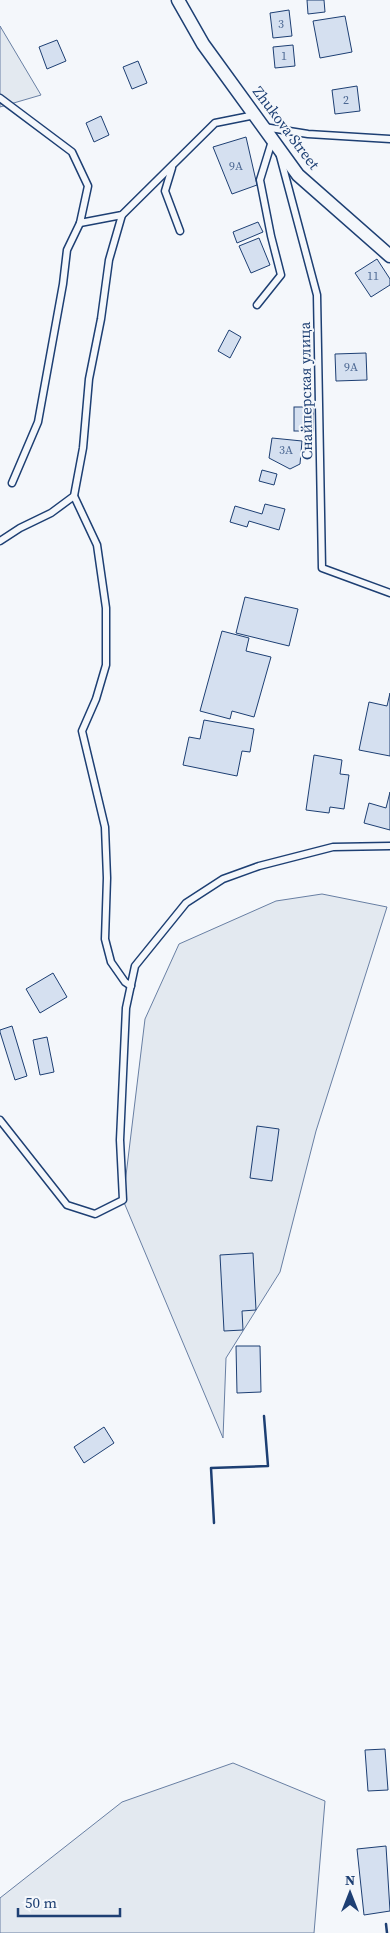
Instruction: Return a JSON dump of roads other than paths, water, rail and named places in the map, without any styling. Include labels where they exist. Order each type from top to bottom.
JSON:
[{"type":"street","name":"Zhukova Street","points":[[178,0],[203,44],[298,175],[390,256]]},
{"type":"lane","points":[[0,98],[72,152],[88,186],[80,223],[66,250],[64,284],[38,422],[12,483]]},
{"type":"lane","points":[[131,986],[125,982],[111,962],[105,939],[106,878],[104,828],[82,731],[96,699],[106,664],[106,608],[97,545],[74,496],[82,448],[89,379],[101,319],[109,260],[122,215],[215,123],[255,115]]},
{"type":"lane","points":[[263,127],[308,134],[390,139]]},
{"type":"lane","points":[[256,305],[281,275],[260,180],[275,143]]},
{"type":"lane","name":"Снайперская улица","points":[[275,143],[316,295],[322,568],[390,593]]},
{"type":"lane","points":[[172,167],[165,191],[180,231]]},
{"type":"lane","points":[[80,223],[122,215]]},
{"type":"lane","points":[[0,541],[20,528],[51,513],[74,496]]},
{"type":"lane","points":[[0,1120],[67,1205],[95,1214],[123,1200],[120,1140],[126,1008],[135,966],[186,903],[223,878],[259,866],[333,847],[390,846]]}]
